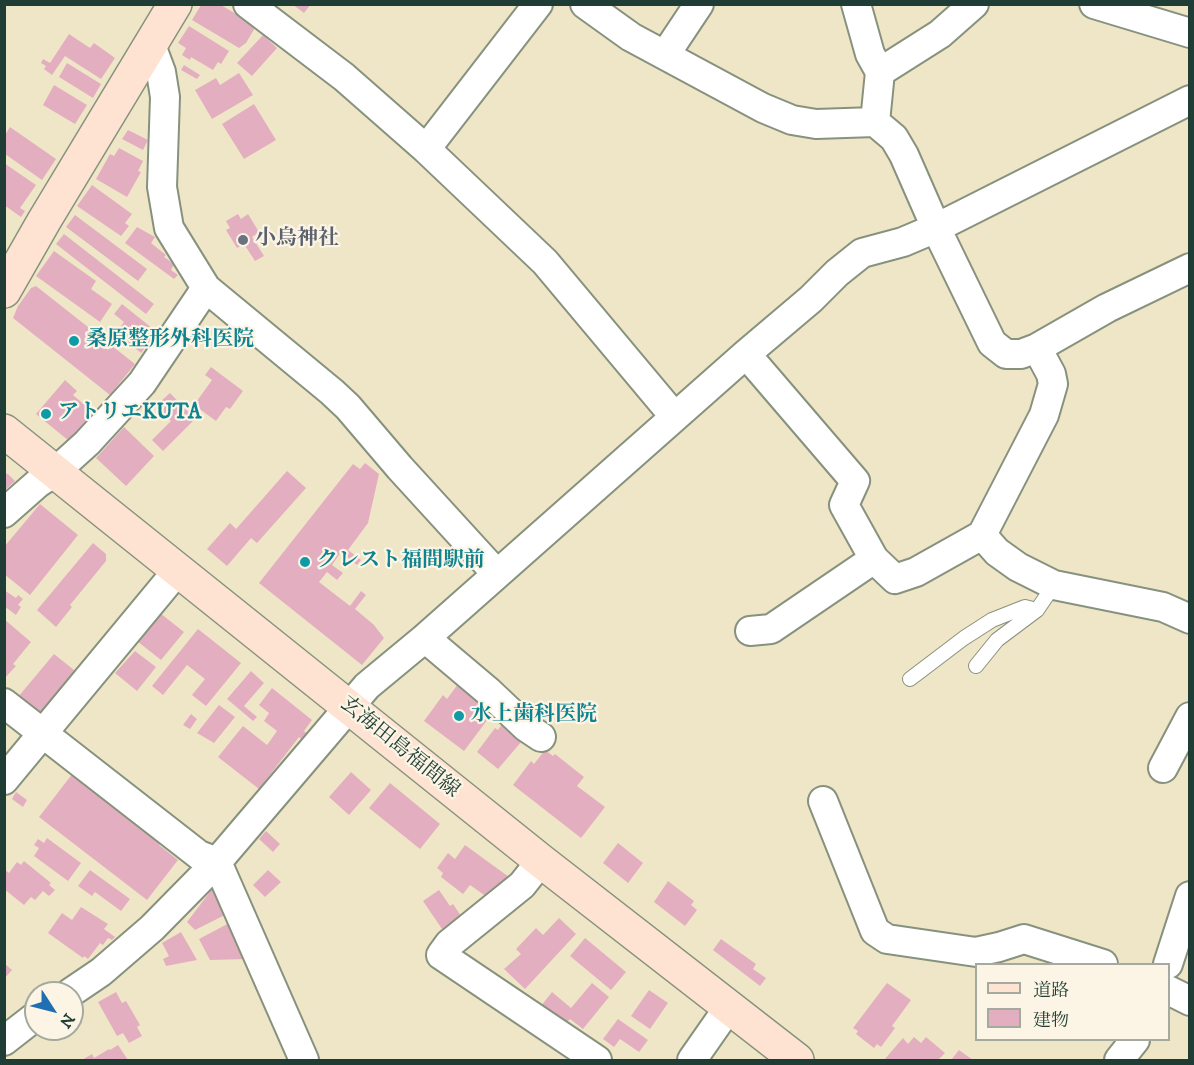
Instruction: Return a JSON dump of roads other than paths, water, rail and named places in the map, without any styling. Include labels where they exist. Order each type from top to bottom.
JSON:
[{"type":"main road","points":[[4,291],[175,4]]},
{"type":"main road","name":"玄海田島福間線","points":[[4,431],[541,861],[798,1060]]},
{"type":"street","points":[[248,4],[344,77],[426,149],[546,262],[674,416]]},
{"type":"street","points":[[426,149],[538,4]]},
{"type":"street","points":[[585,4],[632,37],[763,108],[792,120],[816,124],[875,122],[894,138],[904,155],[936,228],[992,344],[1006,354],[1021,354],[1037,348],[1107,308],[1190,268]]},
{"type":"street","points":[[665,55],[699,4]]},
{"type":"street","points":[[856,4],[870,54],[880,72],[875,122]]},
{"type":"street","points":[[880,72],[940,34],[974,4]]},
{"type":"street","points":[[1094,4],[1190,33]]},
{"type":"street","points":[[151,45],[161,72],[165,97],[162,187],[169,228],[206,288],[348,407],[496,573]]},
{"type":"street","points":[[84,984],[101,972],[152,928],[217,862],[367,686],[425,638],[674,416],[862,253],[903,242],[936,228],[1190,100]]},
{"type":"street","points":[[4,513],[38,483],[56,472],[87,443],[142,383],[206,288]]},
{"type":"street","points":[[746,354],[855,481],[844,505],[874,559],[895,579],[916,572],[982,534],[1044,415],[1053,384],[1051,374],[1037,348]]},
{"type":"street","points":[[982,534],[997,552],[1018,567],[1054,585],[1163,607],[1190,619]]},
{"type":"street","points":[[750,631],[771,629],[874,559]]},
{"type":"street","points":[[4,780],[178,570]]},
{"type":"street","points":[[425,638],[526,727],[541,737]]},
{"type":"street","points":[[4,703],[200,855],[217,862],[304,1060]]},
{"type":"street","points":[[1162,768],[1190,717]]},
{"type":"street","points":[[823,801],[875,931],[887,939],[976,952],[999,948],[1024,939],[1100,963]]},
{"type":"street","points":[[541,861],[522,885],[449,944],[441,955],[597,1060]]},
{"type":"street","points":[[1168,963],[1190,896]]},
{"type":"street","points":[[1170,991],[1190,1001]]},
{"type":"street","points":[[692,1060],[729,1007]]},
{"type":"street","points":[[4,1041],[24,1025]]},
{"type":"street","points":[[1119,1060],[1134,1041]]},
{"type":"lane","points":[[976,666],[997,640],[1037,610],[1054,585]]},
{"type":"lane","points":[[910,678],[992,620],[1025,607],[1037,610]]},
{"type":"place","name":"小烏神社","points":[[243,240]]},
{"type":"place","name":"桑原整形外科医院","points":[[74,341]]},
{"type":"place","name":"アトリエKUTA","points":[[46,414]]},
{"type":"place","name":"クレスト福間駅前","points":[[305,562]]},
{"type":"place","name":"水上歯科医院","points":[[459,716]]}]
